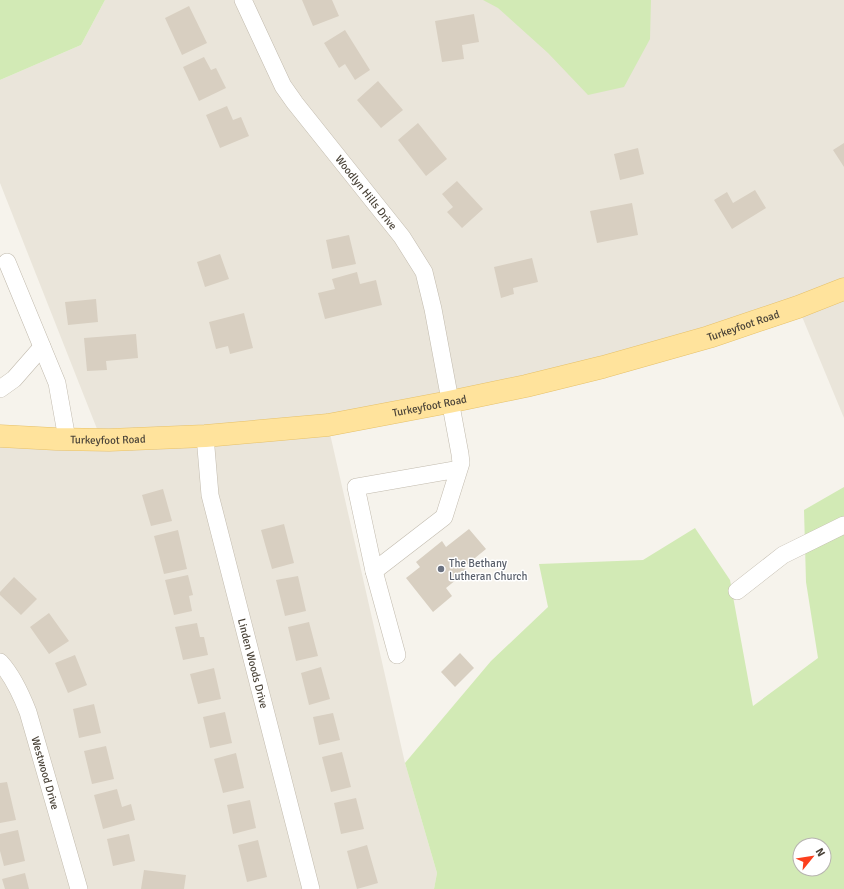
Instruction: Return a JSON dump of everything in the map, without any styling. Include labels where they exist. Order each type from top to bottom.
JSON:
[{"type":"main road","name":"Turkeyfoot Road","points":[[0,436],[109,440],[205,436],[328,425],[526,386],[603,367],[709,337],[798,307],[844,289]]},
{"type":"street","name":"Woodlyn Hills Drive","points":[[243,0],[283,86],[402,237],[424,272],[433,309],[461,463],[444,517],[374,571]]},
{"type":"street","points":[[7,262],[57,383],[67,439]]},
{"type":"street","points":[[0,389],[14,379],[42,348]]},
{"type":"street","name":"Linden Woods Drive","points":[[205,436],[210,495],[312,889]]},
{"type":"street","points":[[397,654],[374,571],[356,487],[459,468]]},
{"type":"street","points":[[737,591],[783,555],[844,525]]},
{"type":"street","name":"Westwood Drive","points":[[0,662],[5,667],[19,691],[28,712],[79,889]]},
{"type":"shaded area","points":[[105,0],[844,0],[844,418],[798,307],[328,425],[405,763],[437,873],[434,889],[0,889],[0,436],[101,439],[0,183],[0,80],[81,45]]},
{"type":"green space","points":[[0,0],[105,0],[81,45],[0,80]]},
{"type":"green space","points":[[483,0],[651,0],[650,39],[624,87],[588,95],[548,53],[498,8]]},
{"type":"green space","points":[[844,487],[844,889],[434,889],[437,873],[405,763],[491,661],[548,607],[539,564],[643,560],[695,528],[730,580],[753,706],[818,658],[806,582],[804,510]]},
{"type":"building","points":[[302,0],[332,0],[339,16],[313,26]]},
{"type":"building","points":[[189,6],[207,43],[182,55],[165,18]]},
{"type":"building","points":[[474,14],[479,42],[462,45],[464,59],[442,62],[435,21]]},
{"type":"building","points":[[345,30],[370,70],[355,80],[345,64],[339,68],[324,43]]},
{"type":"building","points":[[204,57],[211,70],[216,68],[226,88],[199,101],[183,67]]},
{"type":"building","points":[[378,81],[403,110],[381,128],[357,100]]},
{"type":"building","points":[[227,106],[233,120],[241,117],[249,136],[220,148],[206,115]]},
{"type":"building","points":[[418,123],[447,159],[426,176],[398,140]]},
{"type":"building","points":[[844,143],[844,167],[833,150]]},
{"type":"building","points":[[638,148],[644,174],[620,180],[614,154]]},
{"type":"building","points":[[457,181],[483,209],[462,228],[447,212],[453,207],[442,194]]},
{"type":"building","points":[[755,190],[766,208],[732,229],[714,200],[727,192],[733,203]]},
{"type":"building","points":[[632,203],[638,235],[597,243],[590,211]]},
{"type":"building","points":[[349,235],[356,264],[332,269],[326,240]]},
{"type":"building","points":[[220,254],[229,279],[205,287],[197,262]]},
{"type":"building","points":[[532,258],[538,282],[513,288],[514,294],[501,298],[494,267]]},
{"type":"building","points":[[357,272],[360,284],[376,280],[382,305],[325,319],[318,293],[335,289],[332,279]]},
{"type":"building","points":[[96,299],[98,322],[68,325],[65,302]]},
{"type":"building","points":[[244,313],[253,348],[230,354],[228,346],[216,349],[209,322]]},
{"type":"building","points":[[136,334],[138,358],[106,361],[107,370],[87,371],[84,338]]},
{"type":"building","points":[[163,489],[172,521],[151,526],[142,495]]},
{"type":"building","points":[[284,524],[294,563],[272,569],[261,530]]},
{"type":"building","name":"The Bethany Lutheran Church","points":[[469,529],[486,549],[464,567],[467,571],[446,588],[452,596],[433,612],[406,578],[420,567],[416,562],[442,541],[446,547]]},
{"type":"building","points":[[178,530],[187,569],[164,574],[154,536]]},
{"type":"building","points":[[188,575],[193,595],[189,596],[192,611],[174,615],[165,580]]},
{"type":"building","points":[[298,576],[306,611],[285,616],[276,580]]},
{"type":"building","points":[[14,577],[37,599],[21,615],[0,595],[0,592]]},
{"type":"building","points":[[49,613],[69,641],[49,654],[30,627]]},
{"type":"building","points":[[309,622],[318,656],[296,661],[288,627]]},
{"type":"building","points":[[197,623],[200,637],[204,637],[208,655],[183,660],[175,627]]},
{"type":"building","points":[[460,653],[474,668],[455,687],[441,672]]},
{"type":"building","points":[[75,655],[87,685],[68,693],[55,663]]},
{"type":"building","points":[[321,667],[330,699],[309,705],[301,673]]},
{"type":"building","points":[[214,668],[221,699],[198,704],[190,674]]},
{"type":"building","points":[[94,704],[101,733],[79,738],[73,709]]},
{"type":"building","points":[[225,712],[232,743],[210,748],[203,717]]},
{"type":"building","points":[[333,713],[340,740],[319,745],[313,717]]},
{"type":"building","points":[[106,746],[114,779],[92,784],[84,751]]},
{"type":"building","points":[[342,752],[351,787],[331,792],[322,757]]},
{"type":"building","points":[[236,753],[244,788],[223,793],[214,759]]},
{"type":"building","points":[[7,782],[16,820],[0,823],[0,783]]},
{"type":"building","points":[[117,789],[122,807],[131,804],[135,820],[103,829],[94,795]]},
{"type":"building","points":[[356,798],[364,829],[341,834],[334,803]]},
{"type":"building","points":[[250,800],[256,828],[233,834],[227,805]]},
{"type":"building","points":[[18,830],[25,861],[4,866],[0,851],[0,834]]},
{"type":"building","points":[[129,834],[135,861],[113,866],[107,839]]},
{"type":"building","points":[[258,840],[267,877],[247,882],[238,845]]},
{"type":"building","points":[[367,845],[378,883],[357,889],[347,851]]},
{"type":"building","points":[[144,870],[186,875],[184,889],[141,889]]},
{"type":"building","points":[[25,873],[29,889],[5,889],[2,879]]},
{"type":"place","name":"The Bethany Lutheran Church","points":[[441,569]]}]
